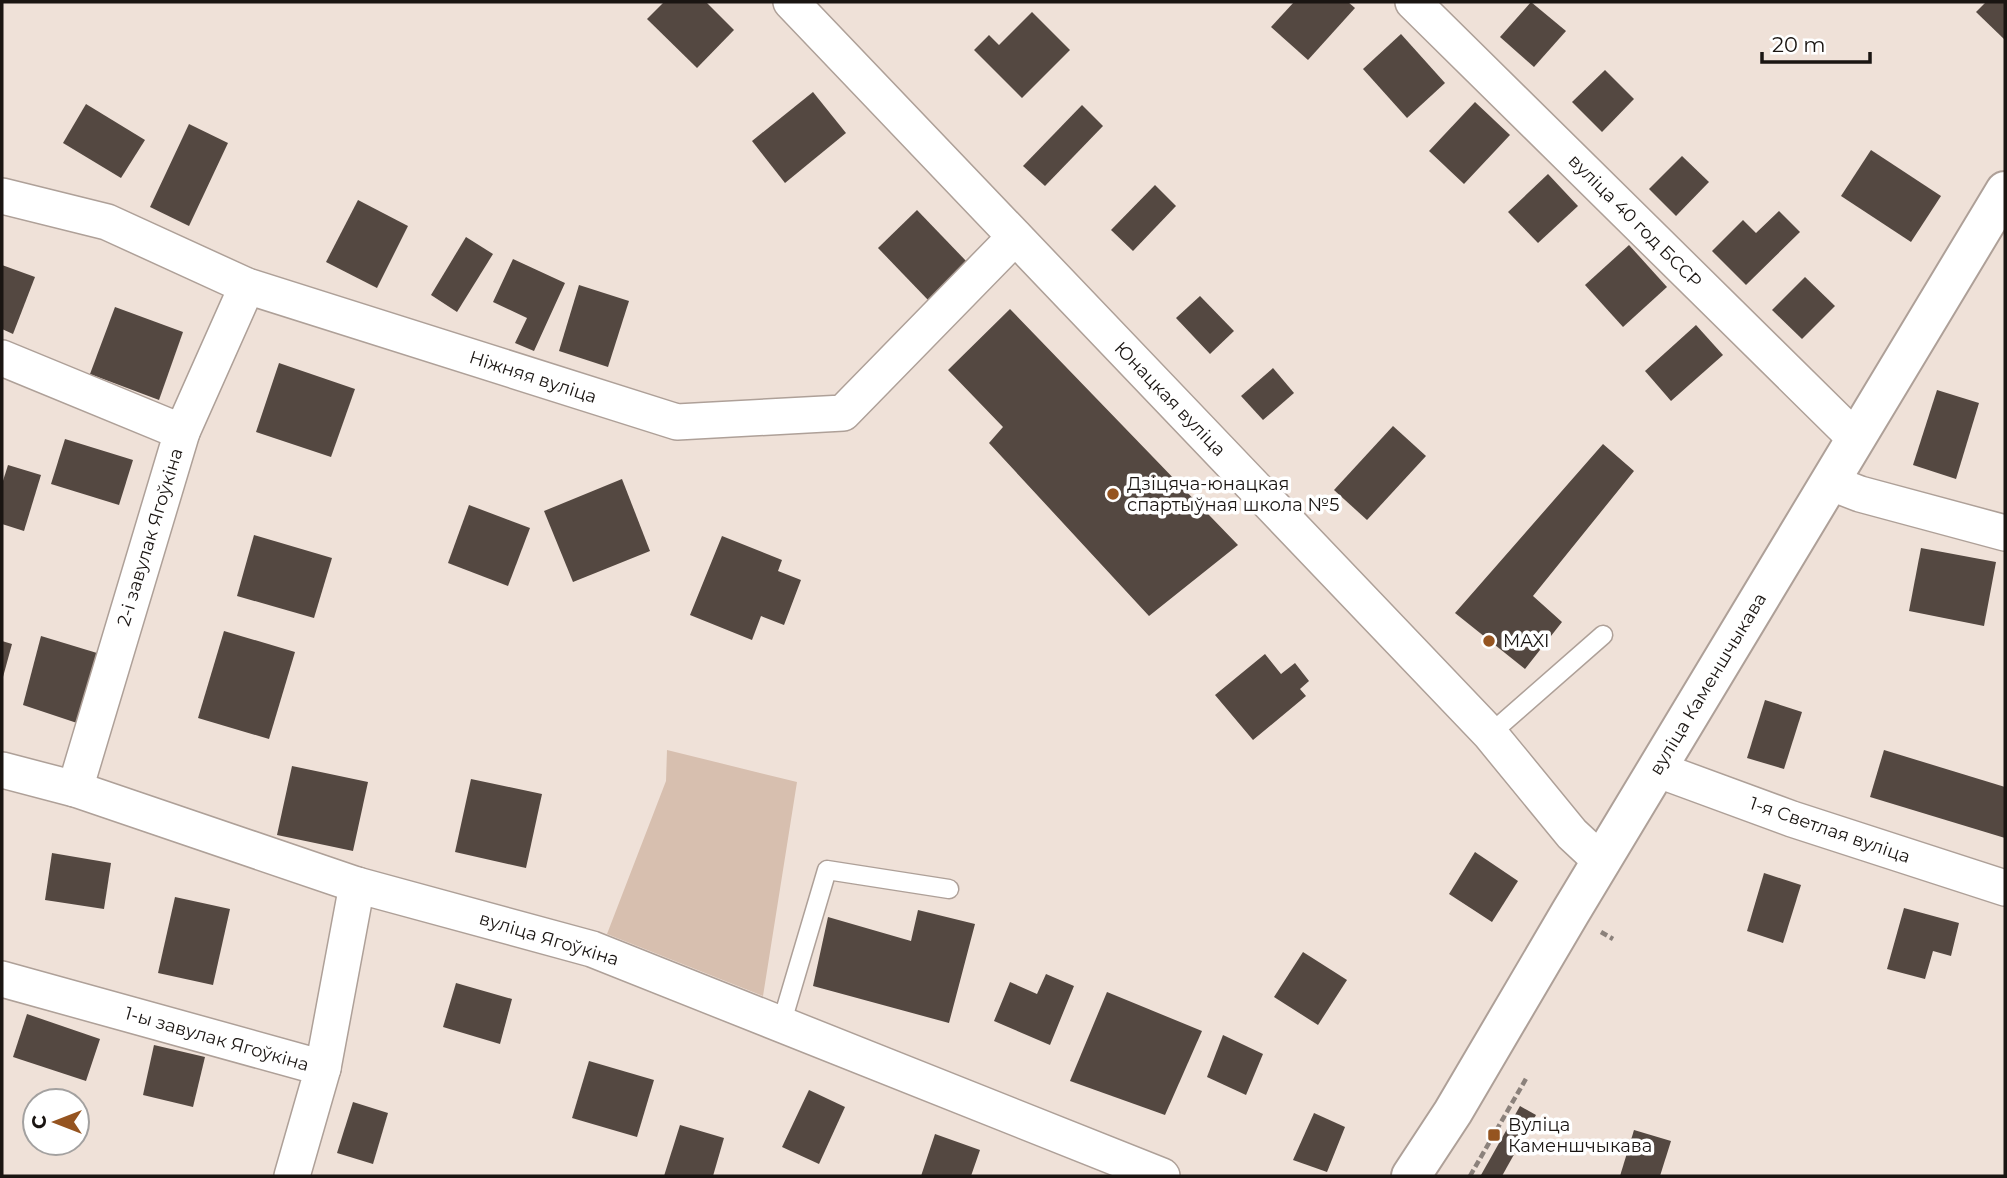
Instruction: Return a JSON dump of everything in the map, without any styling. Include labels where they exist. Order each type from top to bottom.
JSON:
[{"type":"street","name":"Юнацкая вуліца","points":[[791,2],[1490,734],[1573,834],[1602,862]]},
{"type":"street","name":"вуліца 40 год БССР","points":[[1413,2],[1856,439]]},
{"type":"street","name":"вуліца Каменшчыкава","points":[[1411,1176],[1453,1112],[1656,769],[2005,191]]},
{"type":"street","name":"Ніжняя вуліца","points":[[2,196],[107,222],[247,286],[677,422],[843,413],[1015,237]]},
{"type":"street","points":[[182,432],[247,286]]},
{"type":"street","name":"2-і завулак Ягоўкіна","points":[[2,358],[182,432],[75,789]]},
{"type":"street","points":[[1829,482],[1860,494],[2005,533]]},
{"type":"street","name":"1-я Светлая вуліца","points":[[1656,769],[1792,820],[2005,888]]},
{"type":"street","name":"вуліца Ягоўкіна","points":[[2,770],[75,789],[356,885],[592,948],[1162,1176]]},
{"type":"street","points":[[323,1068],[356,885]]},
{"type":"street","name":"1-ы завулак Ягоўкіна","points":[[2,979],[323,1068],[292,1176]]},
{"type":"lane","points":[[1490,734],[1603,635]]},
{"type":"lane","points":[[781,1025],[827,870],[949,889]]},
{"type":"path","points":[[1470,1176],[1527,1077]]},
{"type":"shaded area","points":[[667,750],[797,782],[763,996],[607,934],[666,781]]},
{"type":"building","points":[[664,2],[706,2],[734,30],[697,68],[647,19]]},
{"type":"building","points":[[1294,2],[1348,2],[1355,8],[1308,60],[1271,27]]},
{"type":"building","points":[[1531,2],[1566,31],[1534,67],[1500,37]]},
{"type":"building","points":[[1986,2],[2005,2],[2005,40],[1976,12]]},
{"type":"building","points":[[1032,12],[1070,50],[1022,98],[974,50],[989,35],[999,45]]},
{"type":"building","points":[[1401,34],[1445,83],[1407,118],[1363,69]]},
{"type":"building","points":[[1605,70],[1634,99],[1602,132],[1572,102]]},
{"type":"building","points":[[813,92],[846,133],[785,183],[752,141]]},
{"type":"building","points":[[1475,102],[1510,135],[1464,184],[1429,151]]},
{"type":"building","points":[[86,104],[145,140],[121,178],[63,143]]},
{"type":"building","points":[[1082,105],[1103,126],[1045,186],[1023,166]]},
{"type":"building","points":[[189,124],[228,143],[189,226],[150,207]]},
{"type":"building","points":[[1871,150],[1941,196],[1911,242],[1841,196]]},
{"type":"building","points":[[1682,156],[1709,182],[1676,216],[1649,189]]},
{"type":"building","points":[[1548,174],[1578,206],[1538,243],[1508,212]]},
{"type":"building","points":[[1155,185],[1176,206],[1133,251],[1111,230]]},
{"type":"building","points":[[358,200],[408,226],[377,288],[326,262]]},
{"type":"building","points":[[917,210],[968,263],[929,301],[878,248]]},
{"type":"building","points":[[1779,211],[1800,232],[1746,285],[1712,251],[1743,220],[1756,233]]},
{"type":"building","points":[[466,237],[493,254],[457,312],[431,295]]},
{"type":"building","points":[[1629,245],[1667,287],[1623,327],[1585,285]]},
{"type":"building","points":[[513,259],[565,283],[534,351],[515,343],[527,318],[493,302]]},
{"type":"building","points":[[2,265],[35,277],[13,334],[2,329]]},
{"type":"building","points":[[1805,277],[1835,306],[1802,339],[1772,310]]},
{"type":"building","points":[[579,285],[629,301],[608,367],[559,351]]},
{"type":"building","points":[[1200,296],[1234,331],[1210,354],[1176,318]]},
{"type":"building","points":[[115,307],[183,332],[159,400],[90,374]]},
{"type":"building","name":"Дзіцяча-юнацкая спартыўная школа №5","points":[[1010,309],[1238,545],[1149,616],[989,443],[1003,427],[948,370]]},
{"type":"building","points":[[1696,325],[1723,355],[1671,401],[1645,371]]},
{"type":"building","points":[[279,363],[355,389],[331,457],[256,432]]},
{"type":"building","points":[[1273,368],[1294,393],[1263,420],[1241,396]]},
{"type":"building","points":[[1937,390],[1979,403],[1956,479],[1913,465]]},
{"type":"building","points":[[1393,426],[1426,456],[1367,520],[1334,490]]},
{"type":"building","points":[[65,439],[133,460],[119,505],[51,484]]},
{"type":"building","points":[[1603,444],[1634,471],[1533,596],[1562,622],[1525,669],[1455,613]]},
{"type":"building","points":[[8,465],[41,475],[24,531],[2,524],[2,484]]},
{"type":"building","points":[[622,479],[650,551],[573,582],[544,511]]},
{"type":"building","points":[[469,505],[530,528],[508,586],[448,563]]},
{"type":"building","points":[[254,535],[332,558],[314,618],[237,596]]},
{"type":"building","points":[[722,536],[782,560],[778,571],[801,580],[784,625],[761,616],[752,640],[690,615]]},
{"type":"building","points":[[1921,548],[1996,562],[1984,626],[1909,611]]},
{"type":"building","points":[[224,631],[295,652],[269,739],[198,718]]},
{"type":"building","points":[[41,636],[97,653],[77,723],[23,705]]},
{"type":"building","points":[[2,641],[12,644],[3,677],[2,677]]},
{"type":"building","points":[[1265,654],[1281,674],[1295,663],[1309,681],[1300,689],[1306,696],[1253,740],[1215,695]]},
{"type":"building","points":[[1765,700],[1802,712],[1784,769],[1747,758]]},
{"type":"building","points":[[1884,750],[2005,787],[2005,838],[1870,797]]},
{"type":"building","points":[[292,766],[368,782],[353,851],[277,835]]},
{"type":"building","points":[[471,779],[542,794],[526,868],[455,852]]},
{"type":"building","points":[[1475,852],[1518,881],[1492,922],[1449,894]]},
{"type":"building","points":[[52,853],[111,863],[104,909],[45,900]]},
{"type":"building","points":[[1764,873],[1801,885],[1783,943],[1747,931]]},
{"type":"building","points":[[175,897],[230,909],[213,985],[158,973]]},
{"type":"building","points":[[1904,908],[1959,923],[1951,956],[1933,951],[1925,979],[1887,969]]},
{"type":"building","points":[[918,910],[975,924],[949,1023],[813,986],[828,917],[911,941]]},
{"type":"building","points":[[1303,952],[1347,980],[1318,1025],[1274,997]]},
{"type":"building","points":[[1046,974],[1074,986],[1050,1045],[994,1021],[1010,982],[1037,994]]},
{"type":"building","points":[[456,983],[512,999],[500,1044],[443,1027]]},
{"type":"building","points":[[1107,992],[1202,1031],[1165,1115],[1070,1081]]},
{"type":"building","points":[[27,1014],[100,1039],[86,1081],[13,1057]]},
{"type":"building","points":[[1223,1035],[1263,1054],[1246,1095],[1207,1077]]},
{"type":"building","points":[[154,1045],[205,1057],[193,1107],[143,1095]]},
{"type":"building","points":[[589,1061],[654,1080],[637,1137],[572,1118]]},
{"type":"building","points":[[809,1090],[845,1107],[819,1164],[782,1147]]},
{"type":"building","points":[[353,1102],[388,1113],[373,1164],[337,1153]]},
{"type":"building","points":[[1520,1106],[1536,1115],[1502,1176],[1481,1175]]},
{"type":"building","points":[[1314,1113],[1345,1127],[1327,1172],[1293,1160]]},
{"type":"building","points":[[680,1125],[724,1138],[713,1176],[664,1176]]},
{"type":"building","points":[[1634,1130],[1671,1141],[1660,1176],[1620,1176]]},
{"type":"building","points":[[935,1134],[980,1150],[971,1176],[921,1176]]},
{"type":"place","name":"Дзіцяча-юнацкая спартыўная школа №5","points":[[1113,494]]},
{"type":"place","name":"MAXI","points":[[1489,641]]},
{"type":"place","name":"Вуліца Каменшчыкава","points":[[1494,1135]]}]
